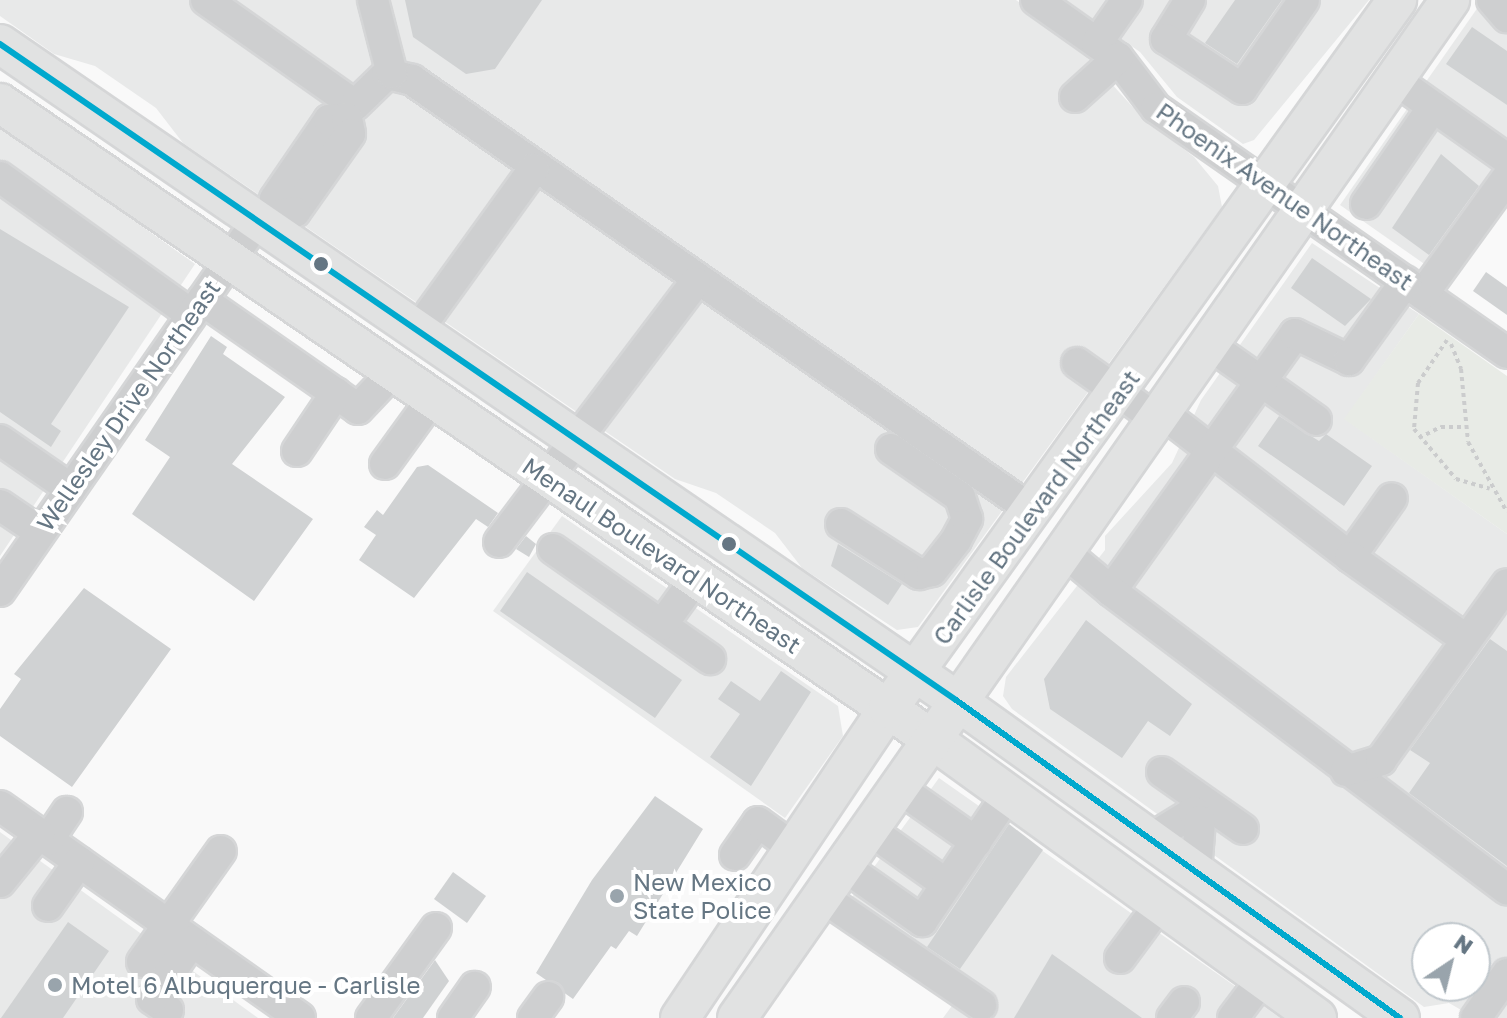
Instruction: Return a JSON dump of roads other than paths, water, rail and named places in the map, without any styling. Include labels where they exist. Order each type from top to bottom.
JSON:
[{"type":"main road","name":"Carlisle Boulevard Northeast","points":[[680,1018],[792,847],[888,709],[1267,186],[1397,0]]},
{"type":"main road","points":[[1394,79],[1403,37],[1430,0]]},
{"type":"main road","name":"Carlisle Boulevard Northeast","points":[[737,1018],[929,737],[1450,0]]},
{"type":"main road","name":"Menaul Boulevard Northeast","points":[[0,44],[269,222],[417,331],[916,672],[1400,1018]]},
{"type":"main road","name":"Menaul Boulevard Northeast","points":[[0,103],[929,737],[1317,1018]]},
{"type":"main road","points":[[1160,904],[1187,899],[1262,946],[1307,952]]},
{"type":"street","points":[[206,0],[351,112],[392,74]]},
{"type":"street","points":[[373,0],[392,74]]},
{"type":"street","name":"Phoenix Avenue Northeast","points":[[1036,0],[1108,50],[1156,108],[1507,353]]},
{"type":"street","points":[[1075,97],[1108,50],[1127,0]]},
{"type":"street","points":[[1190,0],[1166,39],[1242,89],[1304,0]]},
{"type":"street","points":[[1492,0],[1507,17]]},
{"type":"street","points":[[392,74],[412,80],[695,283],[1033,511]]},
{"type":"street","points":[[1394,79],[1507,159]]},
{"type":"street","points":[[1366,204],[1433,107]]},
{"type":"street","name":"Wellesley Drive Northeast","points":[[0,591],[229,260],[269,222],[295,212],[350,134],[351,112]]},
{"type":"street","points":[[417,331],[534,169]]},
{"type":"street","points":[[0,177],[358,409],[393,372]]},
{"type":"street","points":[[1111,591],[1258,380],[1295,334],[1349,360],[1507,178]]},
{"type":"street","points":[[499,542],[695,283]]},
{"type":"street","points":[[1208,344],[1316,420]]},
{"type":"street","points":[[1077,363],[1158,414],[1208,454],[1467,640]]},
{"type":"street","points":[[297,451],[336,393]]},
{"type":"street","points":[[385,464],[432,399]]},
{"type":"street","points":[[0,440],[71,489]]},
{"type":"street","points":[[841,524],[919,574],[932,571],[956,540],[967,519],[960,497],[891,449]]},
{"type":"street","points":[[1350,557],[1392,498]]},
{"type":"street","points":[[0,505],[40,532]]},
{"type":"street","points":[[553,549],[710,659]]},
{"type":"street","points":[[1062,550],[1111,591],[1285,716],[1346,771],[1507,889]]},
{"type":"street","points":[[662,625],[696,578]]},
{"type":"street","points":[[1346,771],[1381,760],[1507,584]]},
{"type":"street","points":[[1162,772],[1200,809],[1243,829]]},
{"type":"street","points":[[896,786],[976,842]]},
{"type":"street","points":[[842,865],[922,921],[1008,794]]},
{"type":"street","points":[[0,806],[192,941],[294,1003]]},
{"type":"street","points":[[1150,839],[1185,814],[1200,809]]},
{"type":"street","points":[[1196,872],[1200,809]]},
{"type":"street","points":[[0,882],[67,812]]},
{"type":"street","points":[[735,855],[758,822],[792,847]]},
{"type":"street","points":[[867,828],[946,884]]},
{"type":"street","points":[[142,962],[166,923],[221,851]]},
{"type":"street","points":[[48,906],[79,862]]},
{"type":"street","points":[[821,896],[981,1005]]},
{"type":"street","points":[[1120,958],[1160,904]]},
{"type":"street","points":[[371,1018],[436,928]]},
{"type":"street","points":[[168,1010],[152,999],[192,941]]},
{"type":"street","points":[[1476,1018],[1507,974]]},
{"type":"street","points":[[1233,1018],[1263,978]]},
{"type":"street","points":[[453,1018],[475,987]]},
{"type":"place","name":"New Mexico State Police","points":[[617,896]]},
{"type":"place","name":"Motel 6 Albuquerque - Carlisle","points":[[55,985]]}]
